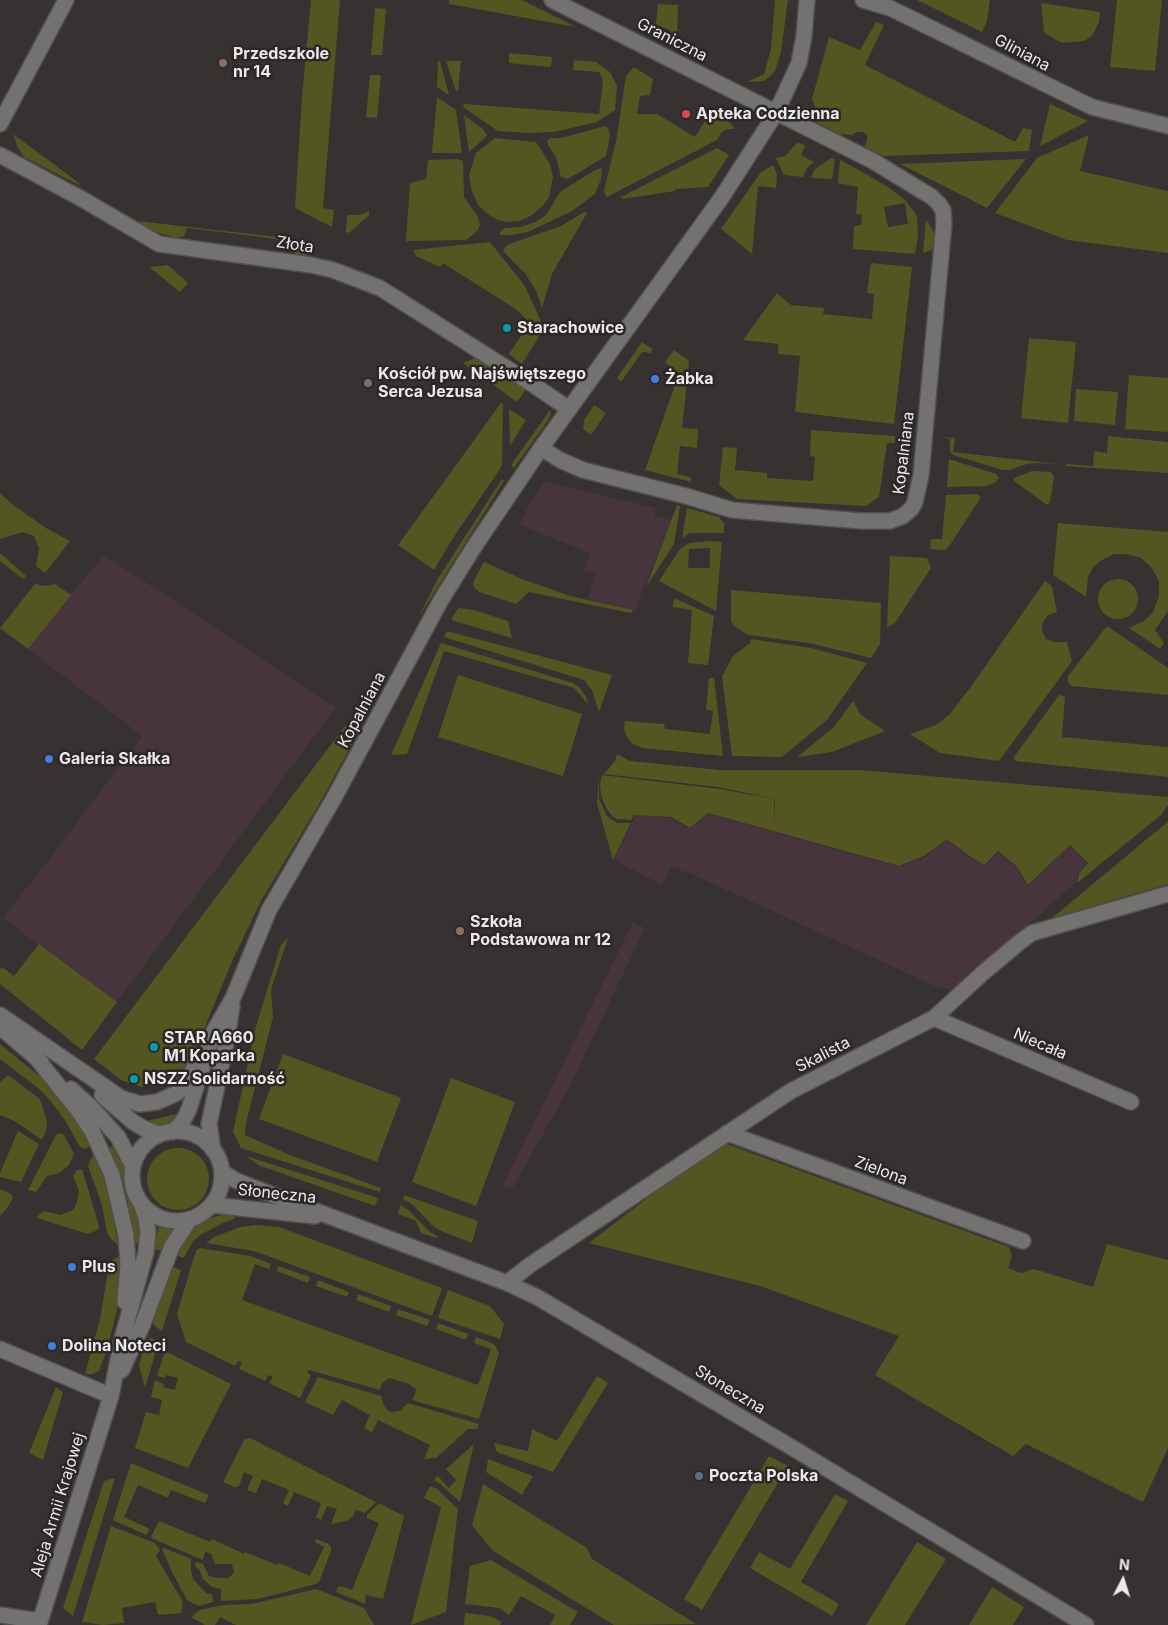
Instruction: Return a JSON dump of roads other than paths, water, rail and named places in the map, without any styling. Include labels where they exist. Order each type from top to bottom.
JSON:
[{"type":"street","points":[[0,124],[66,0]]},
{"type":"street","name":"Graniczna","points":[[552,0],[776,113]]},
{"type":"street","name":"Kopalniana","points":[[214,1150],[209,1132],[209,1124],[234,998],[269,910],[334,798],[441,600],[474,547],[540,448],[722,197],[776,113],[798,63],[804,36],[807,0]]},
{"type":"street","name":"Gliniana","points":[[863,0],[890,8],[1084,103],[1168,126]]},
{"type":"street","name":"Kopalniana","points":[[540,448],[560,460],[583,470],[686,496],[732,510],[877,521],[896,519],[912,508],[917,496],[921,475],[942,261],[943,210],[932,198],[873,161],[776,113]]},
{"type":"street","name":"Złota","points":[[0,155],[82,199],[159,244],[311,265],[333,270],[380,288],[569,409]]},
{"type":"street","name":"Skalista","points":[[507,1283],[530,1265],[791,1090],[934,1018],[984,972],[1032,933],[1168,894]]},
{"type":"street","name":"Kopalniana","points":[[166,1133],[183,1122],[214,1031],[234,998]]},
{"type":"street","points":[[0,1016],[121,1098],[140,1104],[166,1098],[182,1088],[214,1031]]},
{"type":"street","name":"Niecała","points":[[934,1018],[1131,1102]]},
{"type":"street","name":"Aleja Armii Krajowej","points":[[0,1027],[92,1108],[118,1137],[133,1166]]},
{"type":"street","points":[[51,1052],[133,1122],[143,1128],[166,1133],[186,1132],[202,1139],[214,1150],[220,1160],[222,1172],[220,1189],[212,1205],[201,1215],[190,1219],[171,1221],[148,1212],[141,1203],[133,1184],[133,1166],[144,1146],[166,1133]]},
{"type":"street","name":"Aleja Armii Krajowej","points":[[34,1055],[83,1117],[92,1131],[112,1175],[123,1216],[128,1264],[122,1339]]},
{"type":"street","name":"Zielona","points":[[727,1133],[1022,1241]]},
{"type":"street","name":"Słoneczna","points":[[222,1172],[235,1180],[507,1283],[537,1297],[1086,1625]]},
{"type":"street","name":"Aleja Armii Krajowej","points":[[40,1623],[111,1396],[122,1339],[146,1252],[148,1232],[141,1203]]},
{"type":"street","name":"Słoneczna","points":[[212,1205],[339,1219]]},
{"type":"street","name":"Aleja Armii Krajowej","points":[[111,1396],[142,1326],[172,1246],[190,1219]]},
{"type":"street","points":[[0,1349],[111,1396]]},
{"type":"street","points":[[0,1615],[40,1623]]},
{"type":"place","name":"Przedszkole nr 14","points":[[223,63]]},
{"type":"place","name":"Apteka Codzienna","points":[[686,114]]},
{"type":"place","name":"Starachowice","points":[[507,328]]},
{"type":"place","name":"Żabka","points":[[655,379]]},
{"type":"place","name":"Kościół pw. Najświętszego Serca Jezusa","points":[[368,383]]},
{"type":"place","name":"Galeria Skałka","points":[[49,759]]},
{"type":"place","name":"Szkoła Podstawowa nr 12","points":[[460,931]]},
{"type":"place","name":"STAR A660 M1 Koparka","points":[[154,1047]]},
{"type":"place","name":"NSZZ Solidarność","points":[[134,1079]]},
{"type":"place","name":"Plus","points":[[72,1267]]},
{"type":"place","name":"Dolina Noteci","points":[[52,1346]]},
{"type":"place","name":"Poczta Polska","points":[[699,1476]]}]
